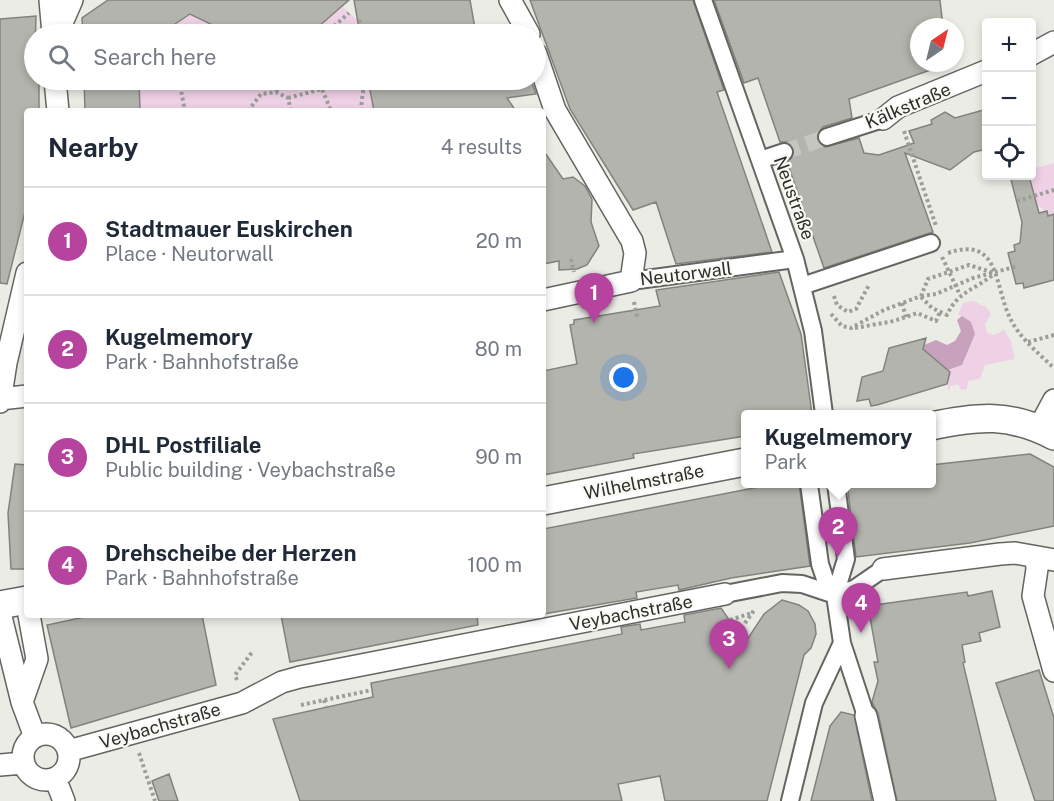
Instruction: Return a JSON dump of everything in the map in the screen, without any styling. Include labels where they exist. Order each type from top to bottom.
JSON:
[{"type":"street","points":[[50,0],[54,24]]},
{"type":"street","points":[[60,24],[72,0]]},
{"type":"street","points":[[510,0],[523,24]]},
{"type":"street","name":"Neustraße","points":[[702,0],[795,259],[813,331],[823,410]]},
{"type":"street","points":[[1036,52],[1054,42]]},
{"type":"street","name":"Kälkstraße","points":[[827,137],[890,113],[985,72]]},
{"type":"street","points":[[546,83],[555,110],[632,241],[635,253],[631,281]]},
{"type":"street","points":[[57,90],[58,108]]},
{"type":"street","points":[[760,160],[784,152]]},
{"type":"street","points":[[802,286],[936,250]]},
{"type":"street","name":"Neutorwall","points":[[546,299],[631,281],[795,259]]},
{"type":"street","points":[[24,286],[0,400],[24,396]]},
{"type":"street","points":[[936,425],[992,417],[1015,420],[1046,432],[1054,400]]},
{"type":"street","name":"Wilhelmstraße","points":[[546,500],[741,463]]},
{"type":"street","points":[[810,488],[820,564],[826,582],[835,596],[842,642],[866,716],[885,801]]},
{"type":"street","points":[[835,596],[846,559],[837,488]]},
{"type":"street","points":[[835,596],[854,589],[883,569],[1000,554],[1045,558],[1034,606],[1054,671]]},
{"type":"street","name":"Veybachstraße","points":[[68,752],[242,704],[282,682],[300,677],[782,583],[802,584],[835,596]]},
{"type":"street","points":[[0,614],[21,702],[35,737]]},
{"type":"street","points":[[21,702],[37,658],[26,618]]},
{"type":"street","points":[[790,801],[814,703],[842,642]]},
{"type":"street","points":[[51,735],[59,738],[68,752],[66,767],[55,778],[40,780],[32,776],[23,763],[25,748],[35,737],[51,735]]},
{"type":"street","points":[[0,765],[23,763]]},
{"type":"street","points":[[55,778],[64,801]]},
{"type":"path","points":[[336,24],[349,13]]},
{"type":"path","points":[[359,24],[360,20]]},
{"type":"path","points":[[181,90],[184,108]]},
{"type":"path","points":[[250,108],[261,94],[276,92],[288,98],[318,90]]},
{"type":"path","points":[[322,90],[330,108]]},
{"type":"path","points":[[361,108],[360,101],[365,90]]},
{"type":"path","points":[[288,98],[290,108]]},
{"type":"path","points":[[890,113],[937,230],[936,250],[960,295]]},
{"type":"path","points":[[1017,201],[1054,190]]},
{"type":"path","points":[[936,250],[976,249],[990,260],[1010,319],[1028,342],[1053,367]]},
{"type":"path","points":[[571,259],[573,270]]},
{"type":"path","points":[[921,296],[928,279],[969,265],[994,273]]},
{"type":"path","points":[[851,328],[902,303],[1018,266]]},
{"type":"path","points":[[921,296],[932,308],[947,315],[960,295],[977,288],[994,273]]},
{"type":"path","points":[[837,275],[834,295],[837,305],[848,312],[856,309],[869,284],[875,281]]},
{"type":"path","points":[[902,303],[906,317]]},
{"type":"path","points":[[832,315],[842,326],[851,328],[917,313],[936,321],[940,312]]},
{"type":"path","points":[[1028,342],[1054,335]]},
{"type":"path","points":[[730,620],[753,613]]},
{"type":"path","points":[[236,679],[235,675],[253,651]]},
{"type":"path","points":[[301,705],[372,690]]},
{"type":"path","points":[[324,700],[326,706]]},
{"type":"path","points":[[133,735],[155,801]]},
{"type":"shaded area","points":[[343,7],[362,24],[322,24]]},
{"type":"shaded area","points":[[190,14],[210,24],[175,24]]},
{"type":"shaded area","points":[[139,90],[370,90],[373,108],[140,108]]},
{"type":"shaded area","points":[[1054,163],[1054,214],[1048,216],[1047,212],[1014,190],[1031,184],[1030,180],[1036,180],[1036,168]]},
{"type":"shaded area","points":[[973,301],[986,307],[991,314],[985,325],[987,333],[994,335],[1004,330],[1011,341],[1015,359],[985,365],[980,379],[968,381],[967,389],[961,390],[958,384],[951,386],[948,391],[948,370],[962,365],[962,316],[958,315],[963,303]]},
{"type":"shaded area","points":[[962,316],[971,322],[975,334],[962,365],[948,370],[923,349],[924,345],[936,340],[947,345],[955,341],[961,331],[957,320]]},
{"type":"building","points":[[108,0],[349,0],[321,24],[210,24],[190,14],[175,24],[82,24],[82,18]]},
{"type":"building","points":[[354,0],[470,0],[474,24],[358,24]]},
{"type":"building","points":[[530,0],[693,0],[724,90],[717,92],[772,252],[676,264],[656,202],[633,210],[570,109],[546,44],[546,24],[539,24]]},
{"type":"building","points":[[714,0],[940,0],[942,18],[910,18],[910,72],[925,72],[849,99],[852,118],[823,127],[817,135],[820,144],[825,147],[859,138],[864,153],[879,155],[914,143],[909,131],[932,124],[931,120],[945,112],[955,118],[982,110],[982,150],[974,152],[950,170],[905,153],[933,232],[824,268],[787,162],[794,155],[794,148],[787,142],[780,142],[758,78],[744,83]]},
{"type":"building","points":[[36,16],[36,24],[24,24],[24,90],[39,90],[39,108],[24,108],[24,216],[7,284],[0,283],[0,19]]},
{"type":"building","points":[[84,90],[139,90],[140,108],[85,108]]},
{"type":"building","points":[[370,90],[535,90],[536,94],[507,98],[514,108],[373,108]]},
{"type":"building","points":[[546,154],[563,179],[573,177],[585,186],[592,199],[591,222],[599,246],[587,265],[577,269],[559,270],[559,261],[546,263]]},
{"type":"building","points":[[1011,180],[1030,180],[1039,213],[1047,211],[1048,216],[1054,214],[1054,280],[1024,288],[1023,283],[1016,284],[1008,253],[1015,251],[1014,245],[1020,243],[1022,222]]},
{"type":"building","points":[[779,272],[801,334],[811,410],[741,410],[741,437],[633,454],[634,458],[546,474],[546,370],[577,364],[570,325],[574,324],[574,320],[660,306],[656,290]]},
{"type":"building","points":[[926,338],[923,349],[950,372],[947,384],[877,405],[871,406],[869,399],[857,401],[862,377],[883,371],[889,348]]},
{"type":"building","points":[[1030,454],[1054,467],[1054,526],[970,543],[856,557],[848,488],[936,488],[936,464]]},
{"type":"building","points":[[15,464],[24,465],[24,569],[11,569],[8,513]]},
{"type":"building","points":[[754,488],[800,488],[810,566],[731,578],[679,590],[678,585],[636,592],[637,598],[546,613],[546,528]]},
{"type":"building","points":[[992,591],[1000,627],[979,633],[981,641],[962,645],[965,662],[963,663],[996,801],[897,801],[878,713],[872,702],[878,681],[874,662],[878,662],[868,606],[967,592],[968,596]]},
{"type":"building","points":[[782,600],[799,605],[808,611],[815,624],[816,634],[811,648],[804,655],[767,801],[665,801],[660,776],[618,784],[622,801],[300,801],[273,719],[373,697],[371,683],[622,634],[621,627],[640,624],[641,630],[685,622],[684,615],[721,608],[745,643],[764,614]]},
{"type":"building","points":[[80,618],[203,618],[216,685],[71,728],[47,625]]},
{"type":"building","points":[[282,618],[477,618],[478,625],[290,662]]},
{"type":"building","points":[[1039,670],[1054,718],[1054,801],[1035,801],[996,683]]},
{"type":"building","points":[[841,712],[854,715],[872,801],[811,801],[830,726]]},
{"type":"building","points":[[169,774],[178,801],[159,801],[152,781]]},
{"type":"tunnel","points":[[784,152],[827,137]]},
{"type":"place","name":"Stadtmauer Euskirchen","points":[[594,323]]},
{"type":"place","name":"Kugelmemory","points":[[838,557]]},
{"type":"place","name":"Drehscheibe der Herzen","points":[[861,633]]},
{"type":"place","name":"DHL Postfiliale","points":[[729,669]]}]
